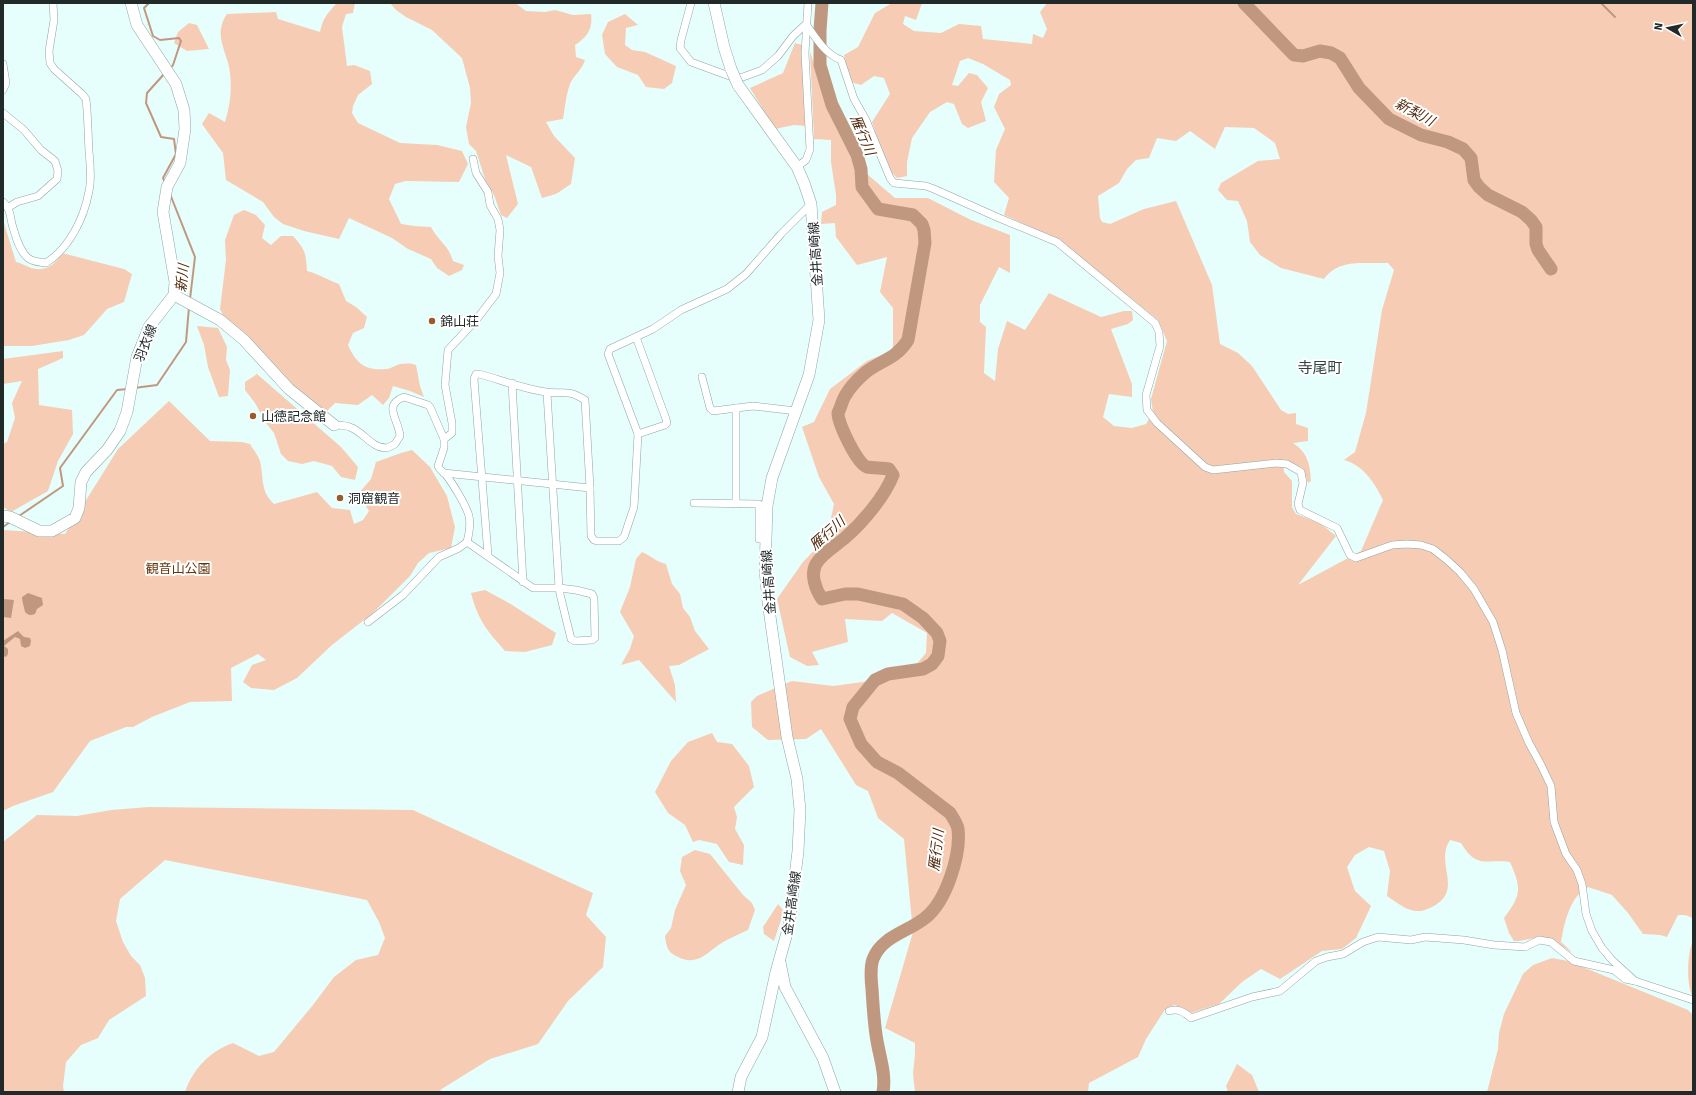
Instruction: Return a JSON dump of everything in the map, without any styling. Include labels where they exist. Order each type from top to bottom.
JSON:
[{"type":"main road","points":[[131,3],[137,25],[176,84],[184,110],[185,129],[180,163],[168,187],[163,212],[175,282],[174,295],[220,320],[244,340],[289,389],[334,425]]},
{"type":"main road","name":"金井高崎線","points":[[714,3],[724,47],[738,85],[797,167],[811,204],[819,320],[809,375],[772,478],[767,506],[765,570],[768,602],[787,737],[797,779],[800,810],[798,851],[789,926],[780,962],[785,988],[823,1058],[835,1092]]},
{"type":"main road","name":"羽衣線","points":[[3,516],[10,517],[39,531],[52,531],[75,518],[79,508],[81,482],[86,472],[107,450],[120,431],[127,412],[137,356],[149,327],[174,295]]},
{"type":"main road","points":[[738,1092],[741,1077],[762,1037],[776,972],[780,962]]},
{"type":"street","points":[[3,113],[24,130],[41,150],[55,161],[58,171],[57,179],[38,196],[6,204],[21,248],[27,257],[36,262],[46,263],[57,256],[71,237],[85,206],[90,190],[86,99],[54,69],[50,63],[49,51],[54,20],[53,3]]},
{"type":"street","points":[[691,3],[680,48],[691,62],[732,77],[743,77],[762,70],[778,56],[793,36],[806,24]]},
{"type":"street","points":[[797,167],[806,160],[810,149],[805,52],[808,3]]},
{"type":"street","points":[[806,24],[818,41],[834,57],[841,60],[854,98],[866,120],[890,178],[894,183],[926,186],[1056,242],[1155,323],[1159,332],[1160,346],[1146,395],[1147,410],[1157,423],[1205,467],[1213,470],[1276,463],[1287,464],[1301,472],[1303,483],[1298,504],[1300,510],[1337,528],[1350,555],[1356,558],[1392,545],[1421,545],[1433,549],[1460,572],[1474,589],[1493,622],[1502,650],[1516,713],[1529,744],[1551,786],[1554,822],[1566,854],[1577,870],[1582,884],[1586,914],[1592,931],[1602,948],[1612,960],[1635,981]]},
{"type":"street","points":[[3,64],[6,83],[3,90]]},
{"type":"street","points":[[444,438],[452,433],[452,423],[445,385],[448,350],[476,320],[496,294],[500,273],[498,256],[500,230],[498,219],[490,205],[488,192],[476,173],[473,158]]},
{"type":"street","points":[[488,555],[481,476],[475,376],[479,374],[547,393],[565,392],[576,395],[585,400],[592,538],[597,541],[619,541],[624,537],[634,507],[638,434],[608,354],[610,349],[653,328],[681,310],[727,290],[746,274],[781,234],[811,204]]},
{"type":"street","points":[[636,337],[666,419],[665,425],[638,434]]},
{"type":"street","points":[[702,377],[712,411],[715,412],[753,406],[796,411]]},
{"type":"street","points":[[512,383],[516,480],[523,582]]},
{"type":"street","points":[[467,542],[488,555],[523,582],[536,589],[559,588],[590,593],[594,596],[596,635],[593,639],[575,641],[571,638],[560,594],[559,588],[547,393]]},
{"type":"street","points":[[334,425],[350,426],[360,432],[375,446],[387,448],[395,444],[400,436],[392,411],[395,401],[404,397],[430,407],[444,438],[444,448],[438,466],[458,494],[469,516],[470,528],[467,542],[459,548],[440,557],[404,595],[368,622]]},
{"type":"street","points":[[736,408],[736,504]]},
{"type":"street","points":[[444,473],[590,488]]},
{"type":"street","points":[[694,503],[759,504],[759,539],[766,539]]},
{"type":"street","points":[[1169,1010],[1175,1009],[1184,1012],[1191,1018],[1252,997],[1280,991],[1316,961],[1327,956],[1344,954],[1364,942],[1378,937],[1411,940],[1425,937],[1464,940],[1494,946],[1525,947],[1539,940],[1551,942],[1574,961],[1614,970],[1625,979],[1693,1000]]},
{"type":"green space","points":[[337,3],[355,3],[353,13],[346,14],[342,27],[347,66],[354,65],[370,71],[372,84],[358,95],[353,106],[352,113],[358,123],[400,143],[437,145],[462,151],[468,164],[459,182],[406,181],[395,184],[389,199],[401,224],[431,227],[446,246],[453,261],[464,265],[462,270],[449,276],[437,268],[431,259],[408,249],[392,238],[349,218],[339,239],[304,231],[283,224],[274,217],[263,202],[226,180],[223,153],[202,124],[209,113],[225,122],[228,110],[231,92],[231,79],[229,65],[221,37],[223,22],[227,14],[276,12],[278,19],[320,32],[326,16]]},
{"type":"green space","points":[[390,3],[515,3],[526,11],[545,12],[555,10],[573,15],[591,14],[591,24],[586,36],[575,45],[576,57],[585,60],[570,84],[563,119],[546,122],[554,136],[575,158],[571,184],[556,194],[542,198],[531,167],[506,155],[518,204],[507,218],[501,215],[494,195],[485,179],[476,151],[469,144],[466,127],[471,103],[470,88],[462,58],[432,30],[406,17],[396,10]]},
{"type":"green space","points":[[892,3],[922,3],[916,20],[905,16],[903,24],[914,31],[941,33],[959,24],[981,26],[983,39],[1032,44],[1033,34],[1043,38],[1047,29],[1040,12],[1047,3],[1693,3],[1693,918],[1685,915],[1678,915],[1667,937],[1643,934],[1628,913],[1612,895],[1588,887],[1582,891],[1572,904],[1564,927],[1561,942],[1573,953],[1546,939],[1536,938],[1514,941],[1509,933],[1504,918],[1514,903],[1518,892],[1517,879],[1510,862],[1487,862],[1477,860],[1472,857],[1461,843],[1450,840],[1446,849],[1445,858],[1448,885],[1446,893],[1442,900],[1432,907],[1425,910],[1414,911],[1404,907],[1387,896],[1390,871],[1384,851],[1369,847],[1355,855],[1347,867],[1355,891],[1371,906],[1356,938],[1342,949],[1322,951],[1280,979],[1261,969],[1242,982],[1219,1004],[1191,1013],[1175,1005],[1166,1008],[1146,1039],[1138,1057],[1089,1083],[1088,1092],[915,1092],[913,1074],[915,1043],[885,1028],[913,932],[904,839],[878,818],[868,791],[856,785],[821,729],[806,739],[768,740],[752,727],[751,702],[757,696],[792,681],[833,686],[863,682],[915,666],[926,653],[927,633],[892,613],[882,621],[845,619],[848,642],[812,652],[819,665],[807,666],[790,657],[777,599],[803,562],[827,537],[834,504],[819,477],[802,427],[814,422],[830,389],[867,361],[893,350],[893,308],[880,292],[887,257],[857,265],[836,237],[835,223],[821,224],[822,212],[836,205],[836,195],[831,162],[831,140],[814,139],[810,51],[821,88],[834,123],[853,162],[895,198],[928,198],[971,220],[1010,235],[1010,273],[999,267],[980,305],[980,322],[986,327],[984,373],[995,381],[998,349],[1007,321],[1025,330],[1049,293],[1101,317],[1124,311],[1132,311],[1133,320],[1128,324],[1111,329],[1132,384],[1132,397],[1109,394],[1103,417],[1114,426],[1132,428],[1146,424],[1153,412],[1151,399],[1167,341],[1158,320],[1057,239],[1004,215],[1009,198],[994,182],[996,150],[1005,129],[994,107],[999,94],[1011,85],[1010,80],[983,64],[968,58],[960,61],[952,85],[958,86],[969,73],[977,75],[988,88],[981,102],[986,121],[968,128],[962,124],[954,104],[947,102],[930,112],[912,138],[907,162],[907,176],[897,178],[888,169],[872,122],[890,94],[884,78],[874,76],[861,85],[850,82],[844,55],[858,47],[875,13]],"holes":[[[1225,127],[1254,128],[1275,143],[1280,159],[1258,161],[1221,183],[1218,190],[1227,200],[1238,201],[1247,221],[1250,242],[1260,255],[1281,268],[1324,279],[1330,272],[1345,265],[1361,263],[1388,263],[1394,270],[1382,310],[1366,413],[1355,452],[1344,460],[1351,462],[1363,470],[1372,481],[1383,500],[1361,551],[1298,585],[1336,536],[1320,523],[1296,514],[1292,507],[1292,481],[1284,472],[1283,459],[1303,468],[1308,483],[1311,481],[1307,459],[1302,451],[1293,443],[1308,441],[1308,428],[1296,424],[1296,413],[1288,414],[1281,410],[1252,366],[1238,353],[1220,344],[1212,285],[1176,201],[1144,209],[1110,224],[1102,222],[1100,218],[1098,196],[1119,183],[1127,169],[1136,160],[1149,158],[1157,138],[1176,141],[1190,131],[1215,149]]]},
{"type":"green space","points":[[625,14],[638,25],[626,28],[625,45],[632,50],[645,52],[676,66],[672,83],[664,89],[646,87],[638,75],[617,67],[605,54],[602,35],[608,22]]},
{"type":"green space","points":[[189,23],[197,25],[209,49],[187,51],[174,43],[178,32]]},
{"type":"green space","points":[[795,43],[802,45],[807,126],[794,125],[775,129],[750,88],[783,73]]},
{"type":"green space","points":[[244,210],[256,215],[265,225],[262,238],[271,245],[281,236],[293,236],[300,244],[304,252],[307,271],[339,284],[346,301],[356,307],[367,317],[364,328],[353,333],[348,345],[354,357],[362,364],[372,369],[388,369],[402,364],[416,365],[420,386],[424,397],[393,386],[389,398],[383,405],[372,395],[358,405],[335,403],[324,414],[290,384],[225,319],[220,309],[226,260],[225,240],[234,215]]},
{"type":"green space","points":[[3,220],[16,262],[31,268],[41,269],[53,264],[62,253],[124,269],[132,274],[124,302],[107,309],[84,335],[69,340],[32,346],[3,346]]},
{"type":"green space","points":[[197,326],[218,328],[227,347],[226,360],[230,370],[228,396],[219,397],[208,367],[204,345]]},
{"type":"green space","points":[[63,351],[63,358],[38,369],[39,405],[72,410],[73,434],[58,461],[48,491],[11,512],[3,507],[3,444],[7,442],[15,418],[12,403],[22,381],[3,384],[3,359]]},
{"type":"green space","points":[[257,374],[341,447],[358,467],[355,480],[341,477],[332,466],[314,461],[302,464],[288,461],[281,454],[274,433],[245,390],[245,382]]},
{"type":"green space","name":"観音山公園","points":[[169,401],[210,441],[242,442],[250,444],[260,461],[266,494],[274,504],[317,492],[332,508],[350,510],[354,524],[363,520],[369,511],[358,494],[371,479],[376,462],[412,450],[430,467],[447,496],[455,527],[451,548],[429,553],[418,563],[410,576],[373,613],[332,645],[297,678],[274,690],[251,688],[243,682],[252,665],[266,660],[258,654],[231,668],[232,701],[190,702],[152,717],[133,727],[126,727],[90,741],[53,792],[3,811],[3,530],[65,534],[118,449]]},
{"type":"green space","points":[[642,552],[666,564],[672,584],[680,594],[683,608],[690,617],[695,631],[709,649],[679,665],[669,666],[675,685],[676,702],[639,660],[621,665],[630,649],[634,636],[620,612],[630,587],[636,559]]},
{"type":"green space","points":[[485,590],[509,603],[556,633],[552,645],[525,652],[505,651],[484,625],[477,611],[471,593]]},
{"type":"green space","points":[[712,733],[717,742],[732,744],[749,766],[754,787],[734,807],[737,817],[735,829],[744,845],[743,865],[729,862],[717,844],[699,840],[693,842],[685,825],[668,813],[655,792],[671,761],[688,742]]},
{"type":"green space","points":[[149,807],[413,810],[593,893],[586,915],[606,937],[603,967],[568,1001],[538,1044],[490,1059],[440,1090],[443,1092],[185,1092],[188,1084],[203,1062],[225,1046],[233,1043],[259,1056],[274,1052],[334,977],[356,960],[378,955],[385,938],[379,922],[367,900],[165,860],[120,899],[116,921],[123,942],[131,956],[140,965],[145,978],[146,996],[109,1020],[98,1038],[81,1045],[66,1062],[63,1086],[64,1092],[3,1092],[3,842],[37,815],[77,816],[111,810]]},
{"type":"green space","points":[[695,850],[710,854],[743,895],[752,903],[755,910],[748,930],[725,941],[702,957],[691,960],[676,956],[671,952],[667,945],[665,936],[671,928],[675,910],[686,885],[680,871],[682,857]]},
{"type":"green space","points":[[778,904],[784,911],[774,941],[764,934],[763,927]]},
{"type":"green space","points":[[1693,941],[1693,997],[1689,985],[1688,969],[1689,953]]},
{"type":"green space","points":[[1552,958],[1568,961],[1688,1010],[1693,1015],[1693,1092],[1487,1092],[1498,1049],[1499,1033],[1504,1014],[1523,974],[1533,965]]},
{"type":"green space","points":[[1237,1064],[1252,1075],[1259,1092],[1228,1092],[1226,1086]]},
{"type":"shaded area","points":[[28,593],[42,598],[43,605],[37,609],[35,614],[32,615],[25,612],[22,601],[22,597]]},
{"type":"shaded area","points":[[3,599],[14,600],[11,618],[3,617]]},
{"type":"shaded area","points":[[18,631],[24,637],[30,638],[30,646],[25,648],[21,646],[20,639],[15,637],[4,646],[8,649],[8,654],[6,657],[3,656],[3,641]]},
{"type":"waterway","name":"新川","points":[[149,3],[144,8],[153,36],[160,40],[179,38],[181,41],[173,65],[170,69]]},
{"type":"waterway","name":"雁行川","points":[[822,3],[820,65],[832,105],[857,155],[861,169],[862,187],[878,209],[913,215],[922,224],[925,243],[908,340],[899,351],[866,372],[849,389],[838,413],[841,425],[858,459],[867,467],[889,469],[893,475],[885,491],[866,516],[846,537],[819,560],[814,568],[814,578],[816,587],[822,599],[845,594],[858,594],[903,604],[923,618],[937,633],[940,641],[938,656],[932,664],[923,669],[888,674],[875,680],[853,707],[850,719],[861,744],[877,762],[898,773],[950,813],[958,829],[957,852],[954,864],[945,890],[933,911],[918,923],[896,935],[883,945],[877,951],[871,966],[873,1008],[883,1073],[883,1092]]},
{"type":"waterway","name":"新梨川","points":[[1244,3],[1294,55],[1303,56],[1320,51],[1331,53],[1340,58],[1359,88],[1389,119],[1421,135],[1448,142],[1463,149],[1471,158],[1474,180],[1479,187],[1488,195],[1522,212],[1531,220],[1536,227],[1536,244],[1538,250],[1551,269]]},
{"type":"waterway","points":[[1601,3],[1615,17]]},
{"type":"waterway","name":"新川","points":[[165,73],[147,93],[146,103],[161,137],[174,139],[176,154],[163,178],[165,183]]},
{"type":"waterway","name":"新川","points":[[170,194],[195,257],[190,299]]},
{"type":"waterway","name":"新川","points":[[134,388],[157,385],[186,342],[189,307]]},
{"type":"waterway","name":"新川","points":[[19,516],[63,486],[60,468],[117,390],[128,389]]},
{"type":"waterway","name":"新川","points":[[3,527],[10,522]]},
{"type":"place","name":"錦山荘","points":[[432,321]]},
{"type":"place","name":"山徳記念館","points":[[253,416]]},
{"type":"place","name":"洞窟観音","points":[[340,498]]},
{"type":"district","name":"寺尾町","points":[[1320,368]]}]
